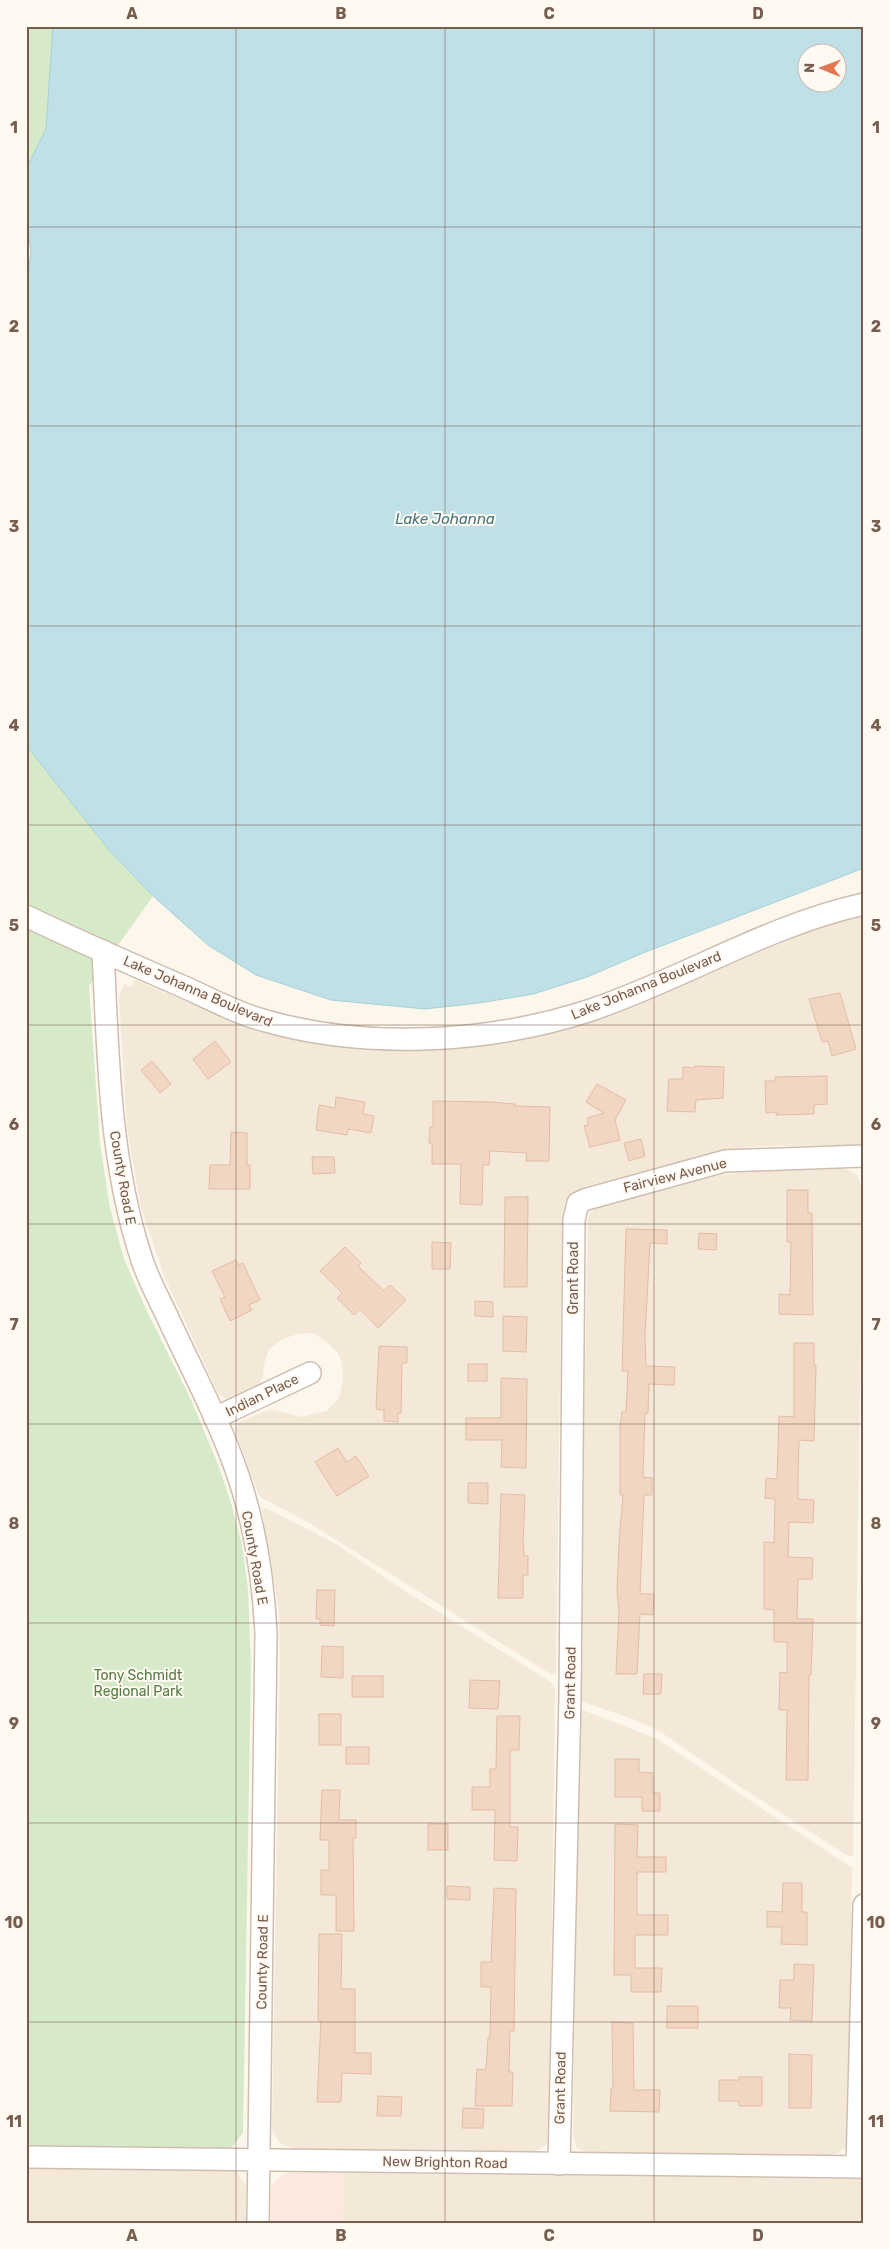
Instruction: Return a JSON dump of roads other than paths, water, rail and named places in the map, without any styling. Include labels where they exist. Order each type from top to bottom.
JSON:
[{"type":"street","name":"Lake Johanna Boulevard","points":[[26,916],[264,1021],[309,1032],[353,1038],[435,1037],[498,1032],[543,1023],[591,1009],[793,924],[864,904]]},
{"type":"street","name":"County Road E","points":[[103,951],[113,1120],[118,1169],[128,1216],[142,1260],[232,1456],[255,1538],[265,1617],[258,2223]]},
{"type":"street","name":"Fairview Avenue","points":[[578,1203],[586,1199],[725,1161],[864,1156]]},
{"type":"street","name":"Grant Road","points":[[559,2164],[570,1697],[574,1220],[578,1203]]},
{"type":"street","name":"Indian Place","points":[[215,1418],[310,1373]]},
{"type":"street","points":[[860,2167],[864,1905]]},
{"type":"street","name":"New Brighton Road","points":[[26,2157],[860,2167]]},
{"type":"water","name":"Lake Johanna","points":[[53,26],[864,26],[864,868],[643,953],[587,977],[533,994],[479,1003],[425,1009],[331,1000],[256,975],[208,945],[153,896],[109,850],[26,745],[26,293],[31,251],[26,220],[26,169],[46,129]]},
{"type":"park label","name":"Tony Schmidt Regional Park","points":[[138,1684]]}]
